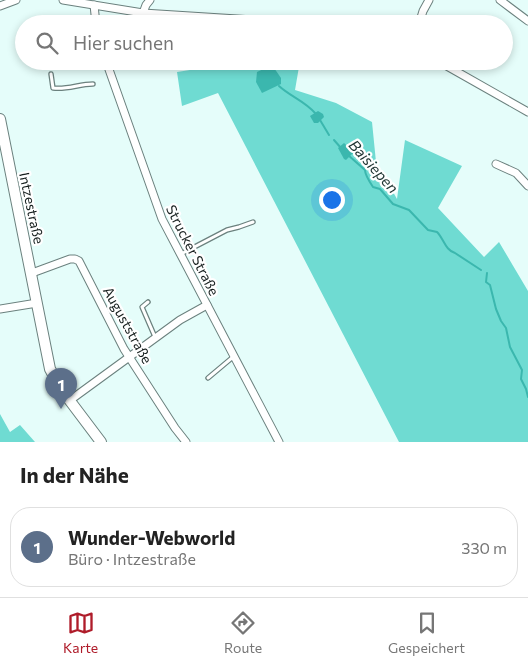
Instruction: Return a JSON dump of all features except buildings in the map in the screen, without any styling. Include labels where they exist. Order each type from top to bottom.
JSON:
[{"type":"main road","name":"Intzestraße","points":[[0,119],[50,369],[69,401],[101,442]]},
{"type":"street","points":[[0,6],[16,0]]},
{"type":"street","points":[[63,0],[165,15]]},
{"type":"street","points":[[143,13],[150,0]]},
{"type":"street","points":[[421,15],[429,0]]},
{"type":"street","points":[[500,0],[528,21]]},
{"type":"street","points":[[94,6],[95,15]]},
{"type":"street","name":"Strucker Straße","points":[[109,70],[157,206],[180,254],[279,442]]},
{"type":"street","points":[[454,70],[528,112]]},
{"type":"street","points":[[496,164],[516,173],[528,186]]},
{"type":"street","name":"Auguststraße","points":[[32,273],[70,259],[78,260],[129,358],[186,442]]},
{"type":"street","points":[[0,309],[37,302]]},
{"type":"street","points":[[69,401],[180,320],[207,305]]},
{"type":"lane","points":[[51,74],[53,88],[66,89],[93,84]]},
{"type":"lane","points":[[180,254],[227,230],[240,228],[253,222]]},
{"type":"lane","points":[[148,302],[142,307],[156,338]]},
{"type":"lane","points":[[208,378],[234,356]]},
{"type":"shaded area","points":[[190,70],[298,70],[295,90],[336,103],[372,122],[376,162],[397,199],[405,140],[462,166],[438,208],[484,257],[499,242],[528,291],[528,442],[399,442],[218,93],[182,106],[177,72]]},
{"type":"shaded area","points":[[261,70],[275,70],[281,78],[281,84],[262,93],[256,82],[257,72]]},
{"type":"shaded area","points":[[318,111],[324,117],[318,123],[314,123],[310,116]]},
{"type":"shaded area","points":[[344,143],[354,152],[346,160],[338,148]]},
{"type":"shaded area","points":[[0,414],[10,432],[20,425],[35,442],[0,442]]},
{"type":"waterway","name":"Baisiepen","points":[[279,86],[316,114]]},
{"type":"waterway","name":"Baisiepen","points":[[320,120],[329,135]]},
{"type":"waterway","name":"Baisiepen","points":[[334,140],[341,148]]},
{"type":"waterway","name":"Baisiepen","points":[[348,155],[365,170],[373,187],[380,189],[393,204],[409,210],[428,230],[437,232],[449,249],[481,270]]},
{"type":"waterway","name":"Baisiepen","points":[[487,273],[486,282],[490,285],[496,309],[506,328],[510,347],[522,370],[521,379],[528,397]]},
{"type":"place","name":"Wunder-Webworld","points":[[61,409]]}]
